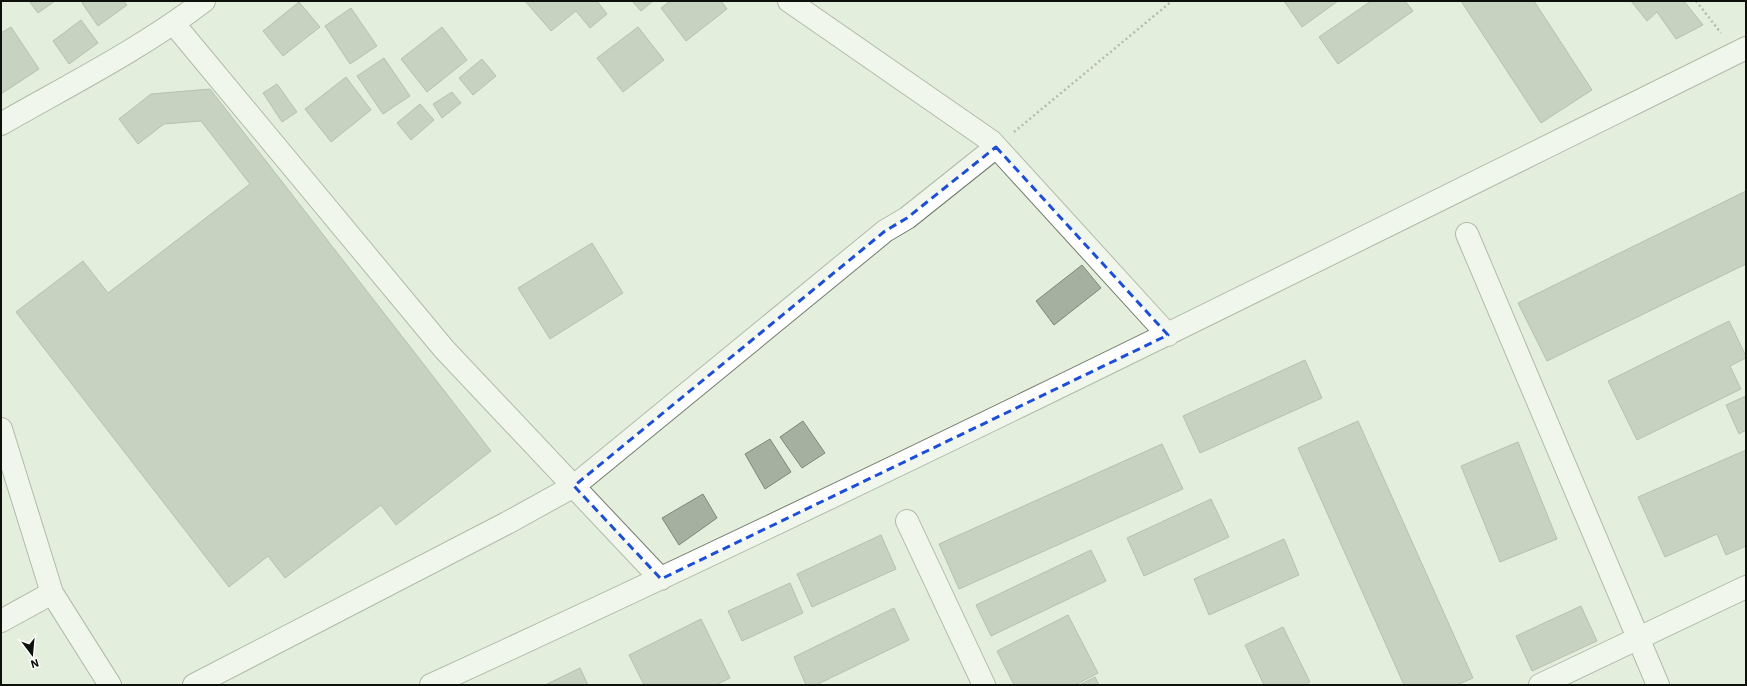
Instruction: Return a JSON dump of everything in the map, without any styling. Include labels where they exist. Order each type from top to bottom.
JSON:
[{"type":"street","points":[[1,124],[174,24],[204,1]]},
{"type":"street","points":[[789,1],[991,141],[1168,335]]},
{"type":"street","points":[[174,24],[444,349],[661,579]]},
{"type":"street","points":[[431,685],[661,579],[1168,335],[1741,50]]},
{"type":"street","points":[[194,685],[506,523],[574,486],[885,231],[907,218],[996,146]]},
{"type":"street","points":[[1467,234],[1636,638],[1658,685]]},
{"type":"street","points":[[1,429],[52,593],[110,685]]},
{"type":"street","points":[[908,521],[984,685]]},
{"type":"street","points":[[1540,685],[1636,638],[1746,587]]},
{"type":"street","points":[[1,620],[52,593]]},
{"type":"path","points":[[996,146],[1172,1]]},
{"type":"path","points":[[1696,1],[1741,50]]},
{"type":"highlighted area","points":[[996,147],[1168,335],[661,579],[574,486],[885,231],[907,218]]},
{"type":"building","points":[[29,1],[55,1],[38,13]]},
{"type":"building","points":[[85,1],[124,1],[127,5],[98,26],[82,3]]},
{"type":"building","points":[[525,1],[597,1],[607,14],[590,28],[576,11],[551,31]]},
{"type":"building","points":[[632,1],[653,1],[641,11]]},
{"type":"building","points":[[670,1],[721,1],[727,9],[686,41],[661,8]]},
{"type":"building","points":[[1284,1],[1338,1],[1302,27]]},
{"type":"building","points":[[1371,1],[1405,1],[1413,11],[1338,64],[1319,37]]},
{"type":"building","points":[[1461,1],[1534,1],[1592,90],[1541,123]]},
{"type":"building","points":[[1631,1],[1684,1],[1703,25],[1676,39],[1657,12],[1647,21]]},
{"type":"building","points":[[299,2],[320,27],[283,56],[263,31]]},
{"type":"building","points":[[351,8],[377,46],[350,64],[325,26]]},
{"type":"building","points":[[81,20],[98,43],[69,64],[53,41]]},
{"type":"building","points":[[11,27],[39,69],[1,94],[1,33]]},
{"type":"building","points":[[442,27],[467,60],[427,92],[401,59]]},
{"type":"building","points":[[638,27],[664,60],[623,92],[597,58]]},
{"type":"building","points":[[384,58],[410,96],[383,114],[357,76]]},
{"type":"building","points":[[482,59],[496,76],[473,95],[459,78]]},
{"type":"building","points":[[346,77],[371,110],[331,142],[305,109]]},
{"type":"building","points":[[277,84],[297,112],[282,122],[263,93]]},
{"type":"building","points":[[210,89],[491,451],[396,525],[381,505],[285,578],[268,556],[229,587],[16,312],[83,261],[108,293],[250,184],[201,121],[164,124],[138,144],[119,119],[151,94]]},
{"type":"building","points":[[452,92],[461,103],[442,118],[433,104]]},
{"type":"building","points":[[420,104],[434,120],[411,140],[397,123]]},
{"type":"building","points":[[1746,191],[1746,264],[1547,361],[1518,303]]},
{"type":"building","points":[[592,243],[623,293],[550,339],[518,288]]},
{"type":"building","points":[[1082,265],[1101,288],[1054,325],[1036,301]]},
{"type":"building","points":[[1729,321],[1746,356],[1746,358],[1730,366],[1741,389],[1637,440],[1608,381]]},
{"type":"building","points":[[1305,360],[1322,398],[1200,453],[1183,416]]},
{"type":"building","points":[[1746,396],[1746,430],[1739,434],[1726,405]]},
{"type":"building","points":[[803,421],[825,453],[802,468],[780,437]]},
{"type":"building","points":[[1358,421],[1473,678],[1457,685],[1404,685],[1298,448]]},
{"type":"building","points":[[770,439],[791,472],[765,489],[745,454]]},
{"type":"building","points":[[1518,442],[1557,539],[1500,562],[1461,466]]},
{"type":"building","points":[[1162,444],[1183,489],[959,589],[939,544]]},
{"type":"building","points":[[1746,450],[1746,546],[1726,555],[1717,534],[1665,557],[1638,497]]},
{"type":"building","points":[[703,494],[717,518],[679,545],[662,518]]},
{"type":"building","points":[[1211,499],[1229,537],[1144,576],[1127,538]]},
{"type":"building","points":[[881,535],[896,569],[812,607],[797,574]]},
{"type":"building","points":[[1284,539],[1299,575],[1209,615],[1194,579]]},
{"type":"building","points":[[1091,550],[1106,581],[991,636],[976,605]]},
{"type":"building","points":[[790,583],[803,613],[742,641],[728,611]]},
{"type":"building","points":[[1581,606],[1597,641],[1532,671],[1516,636]]},
{"type":"building","points":[[894,608],[909,640],[816,685],[806,685],[794,657]]},
{"type":"building","points":[[1068,615],[1098,673],[1075,685],[1014,685],[997,651]]},
{"type":"building","points":[[701,619],[730,678],[716,685],[644,685],[629,655]]},
{"type":"building","points":[[1283,627],[1310,682],[1305,685],[1264,685],[1245,645]]},
{"type":"building","points":[[580,668],[588,685],[545,685]]},
{"type":"building","points":[[1095,677],[1099,685],[1079,685]]}]
